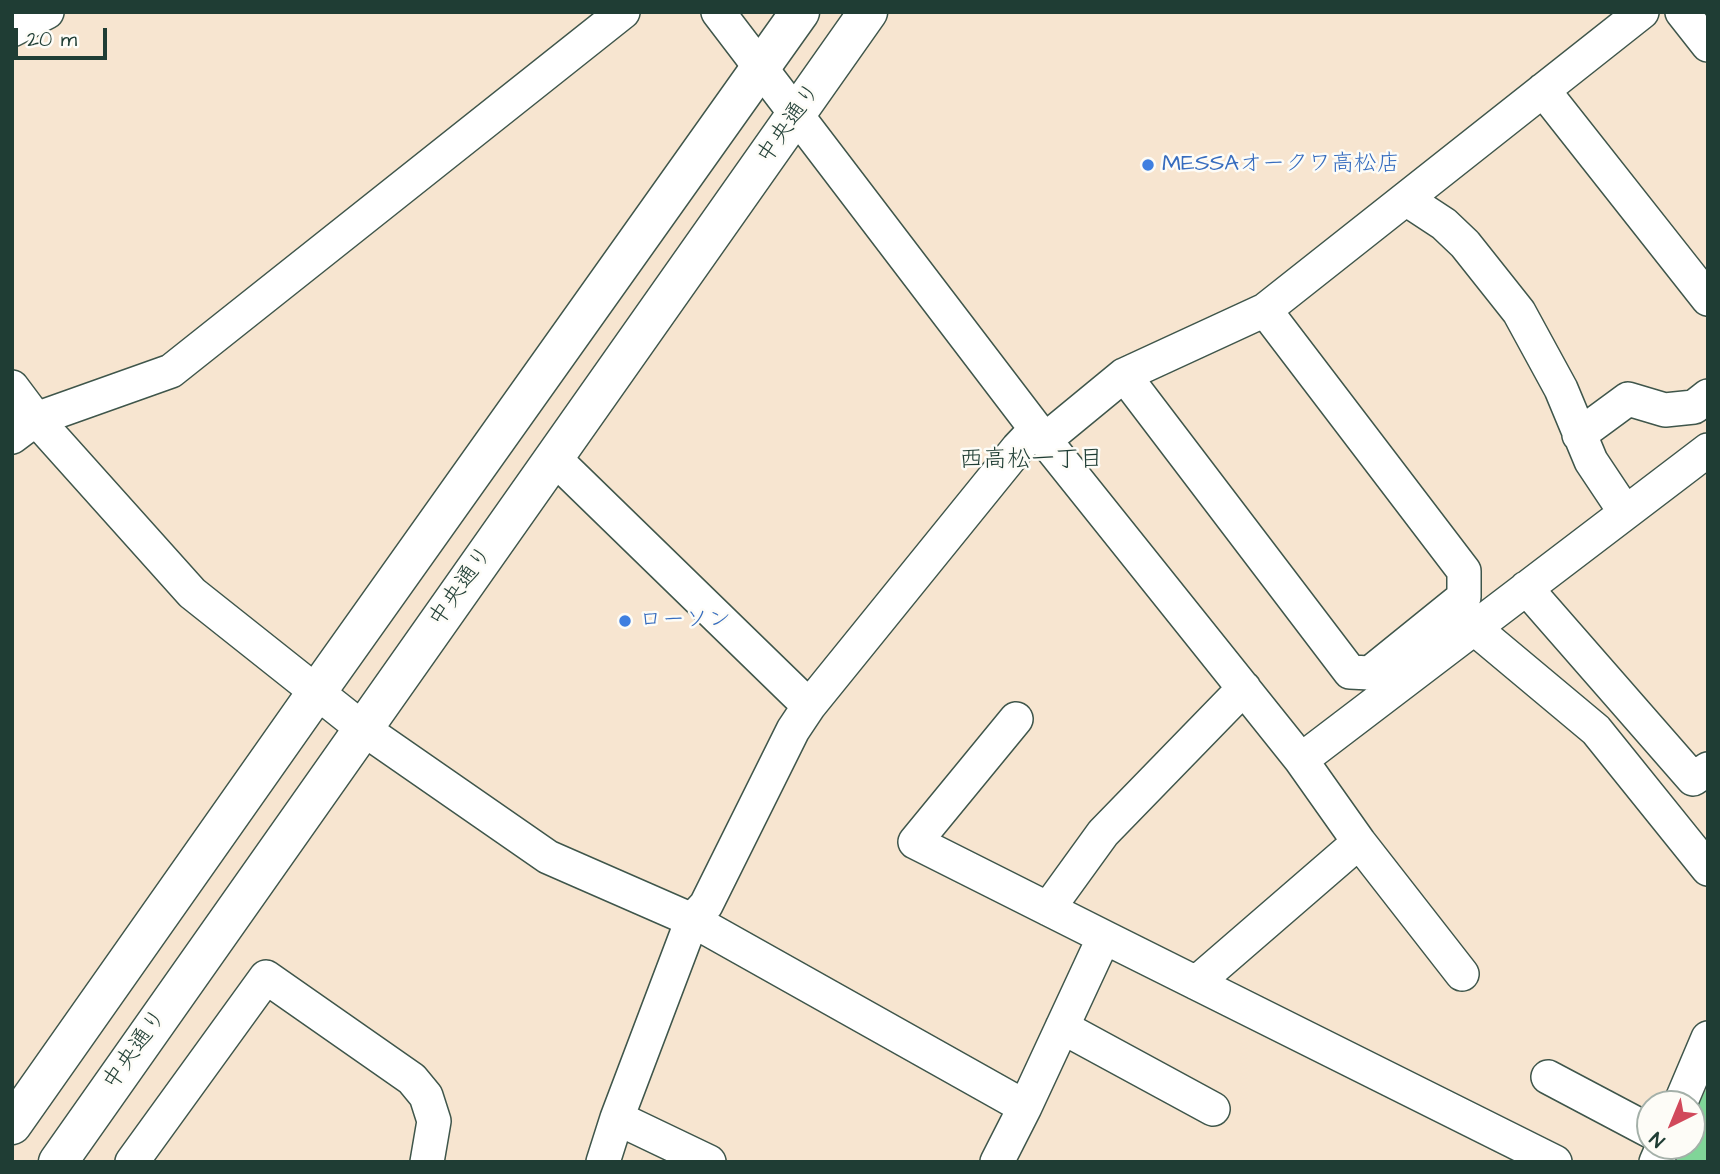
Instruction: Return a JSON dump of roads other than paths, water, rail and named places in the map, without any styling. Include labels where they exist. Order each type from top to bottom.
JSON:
[{"type":"highway","points":[[12,1125],[800,12]]},
{"type":"highway","name":"中央通り","points":[[58,1162],[868,12]]},
{"type":"street","points":[[12,30],[47,12]]},
{"type":"street","points":[[24,428],[171,371],[623,12]]},
{"type":"street","points":[[718,12],[1040,435],[1301,760],[1359,842],[1462,974]]},
{"type":"street","points":[[603,1162],[692,920],[706,905],[793,730],[809,706],[1018,448],[1124,376],[1265,310],[1642,12]]},
{"type":"street","points":[[1682,12],[1708,45]]},
{"type":"street","points":[[1544,90],[1708,299]]},
{"type":"street","points":[[1406,199],[1444,224],[1465,244],[1520,312],[1549,363],[1591,461],[1625,512]]},
{"type":"street","points":[[1124,376],[1350,672],[1370,673],[1464,597],[1464,571],[1265,310]]},
{"type":"street","points":[[12,387],[24,428],[192,593],[362,728],[548,857],[692,920],[1025,1107]]},
{"type":"street","points":[[1579,435],[1628,399],[1665,410],[1694,407],[1708,397]]},
{"type":"street","points":[[1301,760],[1708,450]]},
{"type":"street","points":[[554,458],[809,706]]},
{"type":"street","points":[[1526,589],[1693,779],[1708,769]]},
{"type":"street","points":[[1474,628],[1597,730],[1708,869]]},
{"type":"street","points":[[1048,909],[1103,833],[1244,688]]},
{"type":"street","points":[[1016,719],[915,842],[1555,1162]]},
{"type":"street","points":[[1196,983],[1359,842]]},
{"type":"street","points":[[997,1162],[1104,937]]},
{"type":"street","points":[[132,1162],[266,977],[412,1079],[426,1096],[434,1121],[427,1162]]},
{"type":"street","points":[[1062,1027],[1213,1109]]},
{"type":"street","points":[[1687,1090],[1708,1038]]},
{"type":"street","points":[[1548,1077],[1636,1123]]},
{"type":"street","points":[[617,1118],[709,1162]]},
{"type":"place","name":"MESSAオークワ高松店","points":[[1148,165]]},
{"type":"place","name":"ローソン","points":[[625,621]]},
{"type":"district","name":"西高松一丁目","points":[[1031,461]]}]
